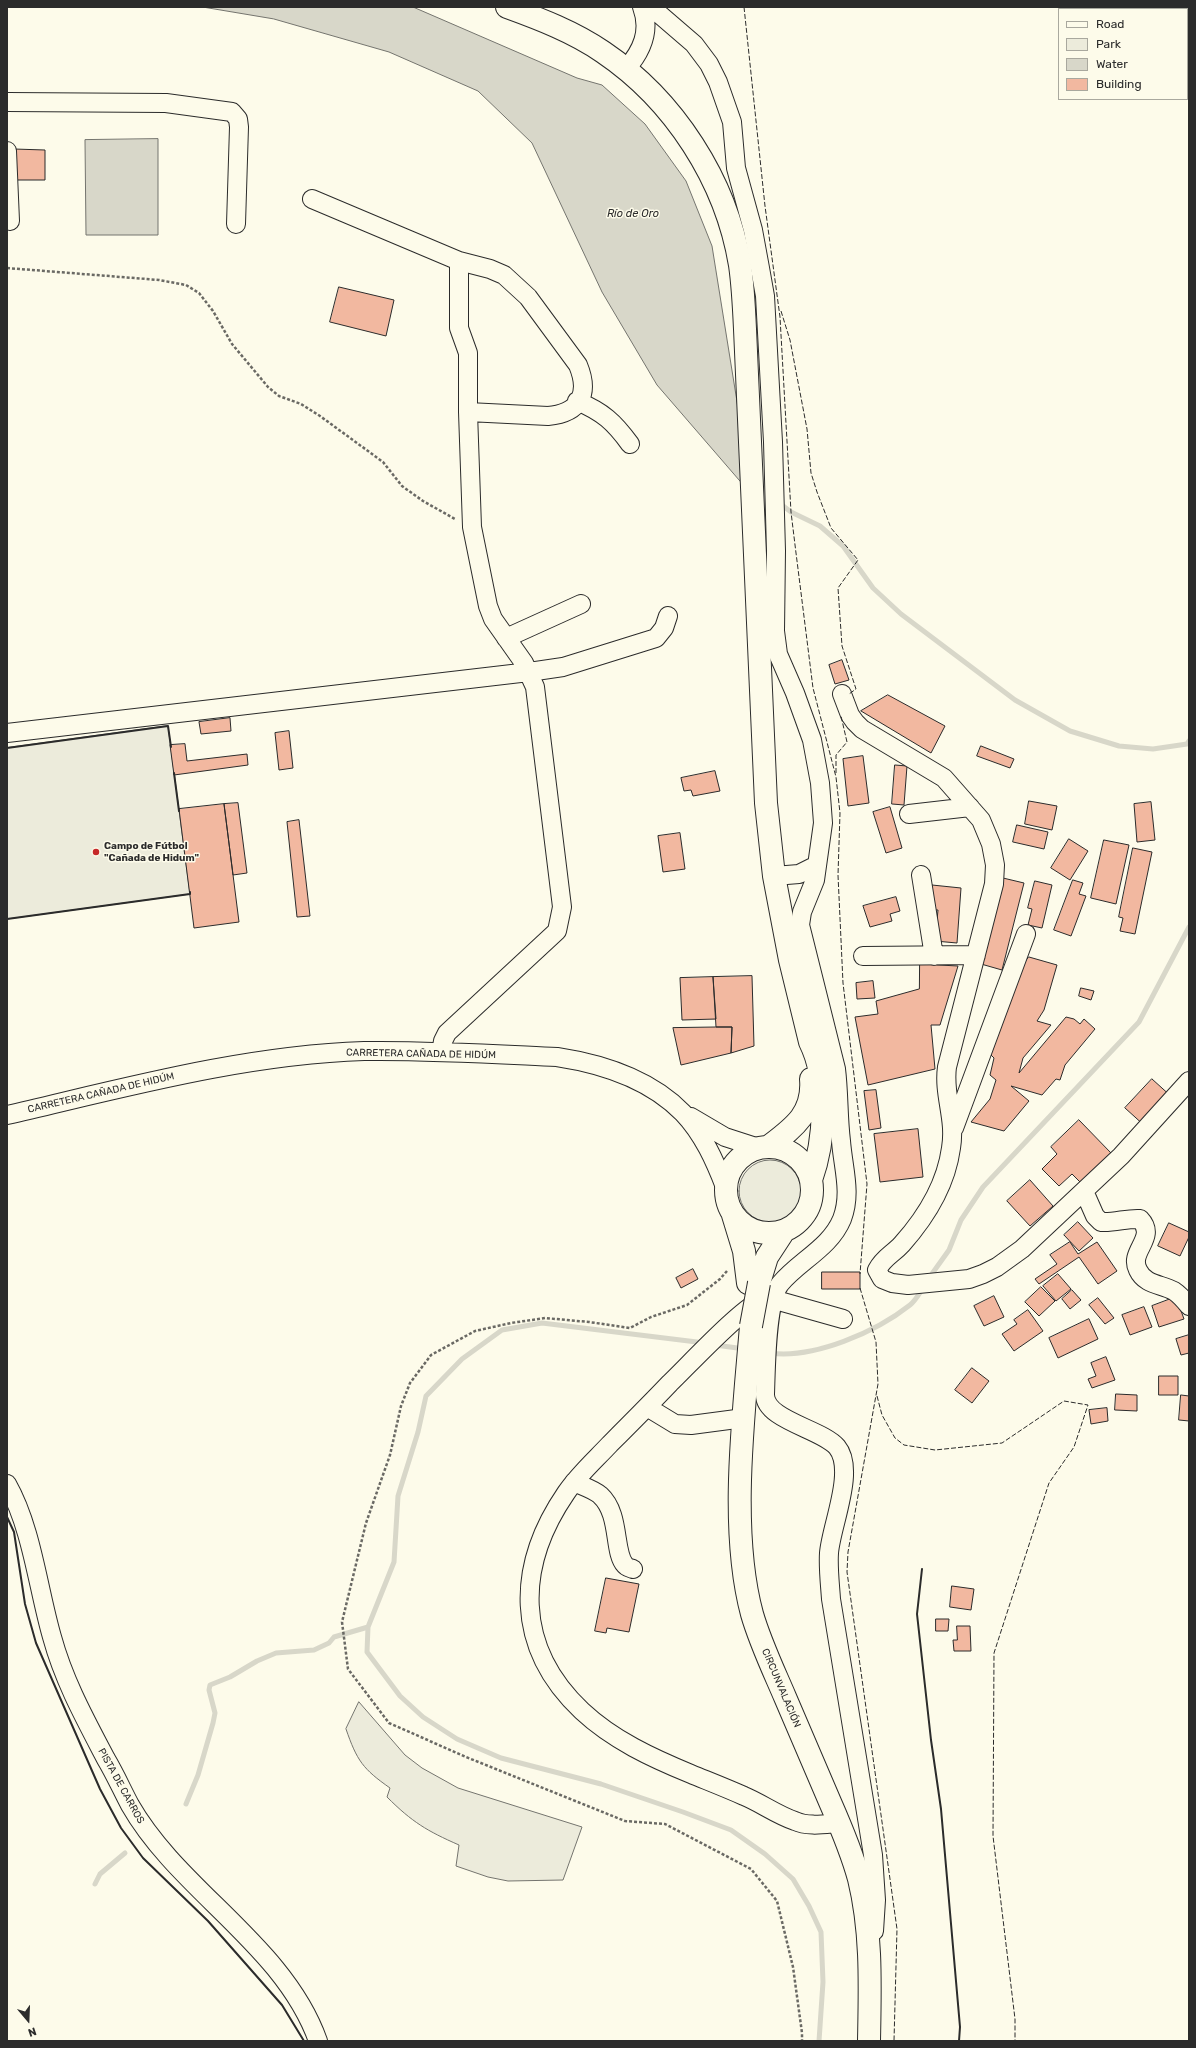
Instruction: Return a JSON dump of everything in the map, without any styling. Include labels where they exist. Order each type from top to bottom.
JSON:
[{"type":"main road","points":[[508,7],[577,36],[603,51],[626,69],[657,99],[675,121],[715,183],[725,210],[740,265],[745,328],[756,615],[766,803],[774,876],[790,960],[810,1042],[817,1056],[821,1082],[822,1109],[818,1162],[811,1180]]},
{"type":"main road","points":[[784,1231],[773,1233],[756,1231],[741,1224],[728,1207],[725,1187],[730,1172],[739,1158],[764,1147],[794,1127],[803,1117],[810,1101],[812,1083],[809,1058],[810,1042]]},
{"type":"main road","points":[[754,1283],[767,1258],[784,1231],[801,1219],[807,1210],[812,1191],[811,1180],[807,1170],[796,1156],[780,1148],[764,1147]]},
{"type":"main road","points":[[733,1215],[754,1283]]},
{"type":"main road","name":"CIRCUNVALACIÓN","points":[[754,1283],[760,1326],[745,1414],[741,1482],[742,1548],[752,1613],[765,1650],[839,1823],[860,1884],[867,1917],[870,1966],[869,2041]]},
{"type":"street","points":[[626,69],[636,58],[643,45],[646,30],[645,14],[642,7]]},
{"type":"street","points":[[651,7],[694,44],[710,64],[726,101],[732,122],[736,168],[753,230],[765,296],[773,442],[776,551],[775,631],[778,654],[795,693],[812,740],[820,783],[823,823],[817,866],[815,880],[802,912],[800,925],[836,1069],[839,1088],[841,1141],[848,1195],[844,1214],[835,1231],[827,1241],[779,1285],[760,1326],[765,1398],[771,1410],[837,1446],[844,1465],[843,1480],[829,1552],[830,1583],[831,1599],[873,1855],[876,1900],[870,1966]]},
{"type":"street","points":[[7,102],[166,103],[232,112],[238,119],[239,128],[236,224]]},
{"type":"street","points":[[7,151],[10,221]]},
{"type":"street","points":[[312,199],[459,262],[490,269],[504,275],[528,297],[578,365],[583,378],[584,390],[571,410],[560,415],[468,412]]},
{"type":"street","points":[[441,1052],[443,1041],[448,1033],[557,931],[562,907],[535,687],[529,672],[493,619],[488,606],[472,527],[467,348],[462,339],[459,328],[459,262]]},
{"type":"street","points":[[577,401],[598,410],[616,425],[630,444]]},
{"type":"street","points":[[506,638],[581,604]]},
{"type":"street","points":[[7,733],[563,667],[644,643],[656,638],[664,628],[668,616]]},
{"type":"street","points":[[842,694],[850,715],[862,729],[936,772],[965,800],[981,820],[991,844],[995,865],[994,884],[946,1074],[945,1082],[953,1120],[951,1148],[942,1186],[916,1228],[894,1253],[883,1260],[877,1270],[882,1279],[892,1283],[908,1285],[951,1282],[984,1274],[997,1267],[1022,1249],[1121,1156],[1189,1081]]},
{"type":"street","points":[[909,814],[965,800]]},
{"type":"street","points":[[774,876],[799,874],[817,866]]},
{"type":"street","points":[[921,875],[934,956]]},
{"type":"street","points":[[952,1134],[1026,934]]},
{"type":"street","points":[[863,956],[976,955]]},
{"type":"street","name":"CARRETERA CAÑADA DE HIDÚM","points":[[7,1114],[160,1079],[282,1058],[364,1051],[441,1052],[558,1057],[585,1061],[612,1069],[638,1081],[662,1095],[683,1113]]},
{"type":"street","points":[[683,1113],[725,1137],[764,1147]]},
{"type":"street","points":[[683,1113],[704,1140],[725,1187]]},
{"type":"street","points":[[1084,1191],[1095,1216],[1101,1222],[1111,1222],[1131,1218],[1140,1219],[1145,1225],[1146,1234],[1136,1258],[1137,1269],[1143,1278],[1174,1291],[1189,1306]]},
{"type":"street","points":[[767,1258],[788,1276]]},
{"type":"street","points":[[839,1823],[810,1824],[796,1822],[743,1795],[662,1762],[612,1734],[582,1711],[567,1695],[545,1662],[538,1645],[530,1614],[529,1598],[530,1579],[537,1550],[558,1506],[574,1482],[714,1339],[754,1305],[764,1299],[772,1299],[843,1319]]},
{"type":"street","points":[[647,1407],[675,1424],[691,1425],[745,1414]]},
{"type":"street","points":[[574,1482],[599,1494],[606,1502],[615,1521],[621,1558],[625,1565],[633,1569]]},
{"type":"street","name":"PISTA DE CARROS","points":[[7,1484],[20,1513],[52,1638],[61,1667],[73,1696],[130,1805],[147,1831],[164,1852],[268,1958],[290,1989],[318,2041]]},
{"type":"path","points":[[7,268],[159,280],[186,285],[199,293],[213,311],[232,344],[246,363],[279,396],[301,404],[320,416],[383,462],[402,486],[423,501],[472,527]]},
{"type":"green space","name":"Campo de Fútbol \"Cañada de Hidum\"","points":[[168,726],[190,894],[7,919],[7,748]]},
{"type":"green space","points":[[764,1160],[776,1160],[792,1169],[799,1179],[801,1191],[799,1203],[792,1213],[776,1222],[764,1222],[753,1217],[744,1208],[739,1197],[739,1185],[744,1174],[753,1165]]},
{"type":"green space","points":[[359,1702],[405,1755],[422,1768],[458,1788],[582,1827],[563,1880],[508,1881],[488,1877],[456,1866],[459,1845],[420,1825],[404,1813],[387,1797],[390,1788],[373,1775],[358,1757],[346,1729]]},
{"type":"water","name":"Río de Oro","points":[[203,7],[413,7],[577,78],[602,85],[645,124],[686,181],[712,246],[752,495],[657,385],[602,292],[532,143],[478,91],[389,52],[274,19]]},
{"type":"water","points":[[158,139],[158,235],[86,235],[85,140]]},
{"type":"building","points":[[14,149],[45,150],[45,180],[14,180]]},
{"type":"building","points":[[339,287],[394,300],[386,336],[330,322]]},
{"type":"building","points":[[842,660],[849,680],[835,684],[829,665]]},
{"type":"building","points":[[888,695],[945,726],[931,753],[861,711]]},
{"type":"building","points":[[230,718],[231,731],[201,734],[199,722]]},
{"type":"building","points":[[289,731],[293,768],[279,770],[275,733]]},
{"type":"building","points":[[185,744],[187,761],[247,754],[248,765],[174,775],[170,745]]},
{"type":"building","points":[[981,746],[1014,759],[1010,768],[977,756]]},
{"type":"building","points":[[863,756],[869,803],[848,806],[843,759]]},
{"type":"building","points":[[895,765],[907,766],[904,805],[892,804]]},
{"type":"building","points":[[715,771],[720,791],[693,796],[691,790],[684,791],[681,778]]},
{"type":"building","points":[[1029,801],[1057,806],[1052,830],[1025,824]]},
{"type":"building","points":[[1151,802],[1155,840],[1137,842],[1134,804]]},
{"type":"building","points":[[238,803],[247,873],[233,875],[224,804]]},
{"type":"building","points":[[224,804],[239,922],[194,928],[179,809]]},
{"type":"building","points":[[890,807],[902,848],[886,853],[873,812]]},
{"type":"building","points":[[299,820],[310,916],[297,917],[287,822]]},
{"type":"building","points":[[1017,825],[1048,832],[1044,849],[1013,842]]},
{"type":"building","points":[[680,833],[685,869],[663,872],[658,836]]},
{"type":"building","points":[[1069,839],[1088,851],[1070,880],[1051,868]]},
{"type":"building","points":[[1104,840],[1129,845],[1116,904],[1091,898]]},
{"type":"building","points":[[1133,848],[1152,852],[1135,934],[1120,931],[1123,918],[1119,917]]},
{"type":"building","points":[[1003,878],[1024,883],[1002,970],[981,964]]},
{"type":"building","points":[[1073,880],[1083,883],[1079,894],[1086,896],[1071,936],[1054,930]]},
{"type":"building","points":[[1035,881],[1052,885],[1042,928],[1028,925],[1032,909],[1028,908]]},
{"type":"building","points":[[932,885],[961,888],[957,943],[935,941],[938,910],[930,910]]},
{"type":"building","points":[[896,897],[900,911],[890,914],[892,921],[870,927],[863,906]]},
{"type":"building","points":[[1029,957],[1057,965],[1044,1010],[1037,1021],[1051,1025],[1023,1058],[1019,1073],[1066,1017],[1074,1019],[1080,1024],[1084,1019],[1095,1029],[1065,1065],[1060,1080],[1056,1079],[1042,1095],[1011,1086],[1029,1101],[1004,1131],[971,1122],[990,1099],[996,1080],[990,1075],[994,1058],[990,1054],[1013,977]]},
{"type":"building","points":[[920,964],[958,966],[940,1025],[931,1025],[935,1069],[868,1085],[855,1017],[878,1014],[876,1001],[919,989]]},
{"type":"building","points":[[752,976],[754,1046],[731,1053],[732,1027],[716,1027],[713,977]]},
{"type":"building","points":[[713,977],[716,1019],[682,1020],[680,978]]},
{"type":"building","points":[[873,981],[875,998],[857,999],[856,983]]},
{"type":"building","points":[[1081,988],[1094,991],[1091,1000],[1079,996]]},
{"type":"building","points":[[732,1027],[731,1053],[681,1065],[673,1028]]},
{"type":"building","points":[[1152,1079],[1173,1098],[1146,1127],[1125,1108]]},
{"type":"building","points":[[876,1090],[881,1128],[869,1130],[864,1091]]},
{"type":"building","points":[[1079,1120],[1111,1153],[1081,1183],[1072,1174],[1059,1186],[1042,1169],[1057,1154],[1051,1147]]},
{"type":"building","points":[[918,1129],[923,1177],[880,1182],[874,1134]]},
{"type":"building","points":[[1030,1180],[1053,1206],[1030,1226],[1007,1201]]},
{"type":"building","points":[[1078,1222],[1093,1238],[1079,1251],[1064,1235]]},
{"type":"building","points":[[1169,1223],[1189,1232],[1189,1237],[1180,1256],[1158,1246]]},
{"type":"building","points":[[1070,1242],[1078,1254],[1097,1242],[1117,1271],[1098,1284],[1079,1257],[1039,1284],[1035,1279],[1057,1264],[1050,1255]]},
{"type":"building","points":[[693,1269],[698,1279],[681,1288],[676,1278]]},
{"type":"building","points":[[822,1272],[860,1272],[860,1289],[822,1289]]},
{"type":"building","points":[[1058,1274],[1071,1289],[1056,1301],[1043,1286]]},
{"type":"building","points":[[1041,1287],[1055,1301],[1039,1316],[1025,1302]]},
{"type":"building","points":[[1072,1290],[1081,1300],[1070,1309],[1062,1299]]},
{"type":"building","points":[[994,1296],[1004,1317],[984,1326],[974,1306]]},
{"type":"building","points":[[1176,1297],[1184,1319],[1159,1327],[1152,1306]]},
{"type":"building","points":[[1098,1298],[1114,1318],[1105,1324],[1089,1305]]},
{"type":"building","points":[[1144,1307],[1152,1327],[1130,1335],[1122,1315]]},
{"type":"building","points":[[1028,1310],[1043,1331],[1014,1351],[1002,1334],[1017,1324],[1014,1320]]},
{"type":"building","points":[[1089,1319],[1098,1339],[1058,1358],[1049,1338]]},
{"type":"building","points":[[1189,1335],[1189,1353],[1181,1355],[1176,1339]]},
{"type":"building","points":[[1106,1357],[1115,1380],[1092,1388],[1088,1379],[1096,1376],[1091,1363]]},
{"type":"building","points":[[972,1368],[989,1381],[972,1403],[955,1390]]},
{"type":"building","points":[[1159,1376],[1178,1376],[1178,1395],[1159,1395]]},
{"type":"building","points":[[1116,1394],[1137,1395],[1137,1411],[1115,1410]]},
{"type":"building","points":[[1181,1395],[1189,1396],[1189,1421],[1179,1420]]},
{"type":"building","points":[[1107,1408],[1108,1421],[1091,1424],[1089,1410]]},
{"type":"building","points":[[606,1578],[639,1584],[629,1632],[607,1628],[606,1633],[595,1631]]},
{"type":"building","points":[[952,1586],[974,1589],[971,1610],[950,1607]]},
{"type":"building","points":[[936,1619],[949,1619],[948,1631],[936,1631]]},
{"type":"building","points":[[957,1626],[970,1626],[971,1651],[954,1651],[953,1640],[957,1640]]},
{"type":"waterway","points":[[778,502],[791,512],[820,526],[843,546],[873,588],[901,614],[1015,700],[1070,731],[1119,746],[1153,749],[1187,744],[1189,741]]},
{"type":"waterway","points":[[929,1278],[949,1250],[961,1220],[983,1187],[1139,1022],[1189,927]]},
{"type":"waterway","points":[[770,1353],[787,1354],[806,1352],[825,1348],[862,1334],[880,1325],[910,1305],[923,1288]]},
{"type":"waterway","points":[[705,1343],[542,1323],[502,1330],[462,1359],[426,1396],[418,1432],[398,1496],[394,1562],[368,1627],[367,1652],[400,1696],[423,1717],[457,1739],[501,1758],[601,1784],[683,1812],[731,1830],[765,1854],[793,1879],[809,1906],[821,1932],[823,1982],[819,2041]]},
{"type":"waterway","points":[[715,1345],[745,1349]]},
{"type":"waterway","points":[[186,1804],[198,1775],[213,1723],[215,1713],[209,1690],[210,1685],[230,1677],[257,1661],[276,1653],[314,1650],[329,1643],[334,1637],[368,1627]]},
{"type":"waterway","points":[[95,1884],[100,1874],[125,1853]]},
{"type":"fence","points":[[744,7],[765,206],[780,317],[791,512],[813,688],[836,777],[840,813],[838,875],[843,983],[867,1184],[860,1274]]},
{"type":"fence","points":[[781,311],[790,340],[807,429],[811,473],[831,528],[858,560],[838,588],[842,646],[856,689],[849,694]]},
{"type":"fence","points":[[836,773],[836,755],[847,742],[841,716]]},
{"type":"fence","points":[[860,1288],[876,1342],[878,1384],[848,1552],[847,1572],[897,1929],[894,2041]]},
{"type":"fence","points":[[877,1396],[882,1415],[895,1438],[904,1445],[935,1450],[1002,1443],[1064,1401],[1088,1405],[1074,1447],[1049,1483],[994,1653],[993,1836],[1015,2019],[1015,2041]]},
{"type":"wall","points":[[7,748],[168,726],[171,747]]},
{"type":"wall","points":[[174,773],[179,811]]},
{"type":"wall","points":[[7,919],[190,894],[190,892]]},
{"type":"wall","points":[[7,1517],[14,1532],[25,1604],[36,1643],[100,1789],[121,1828],[143,1858],[208,1921],[282,2005],[304,2041]]},
{"type":"wall","points":[[922,1569],[917,1614],[931,1740],[941,1809],[960,2027],[959,2041]]},
{"type":"place","name":"Campo de Fútbol \"Cañada de Hidum\"","points":[[96,852]]}]
